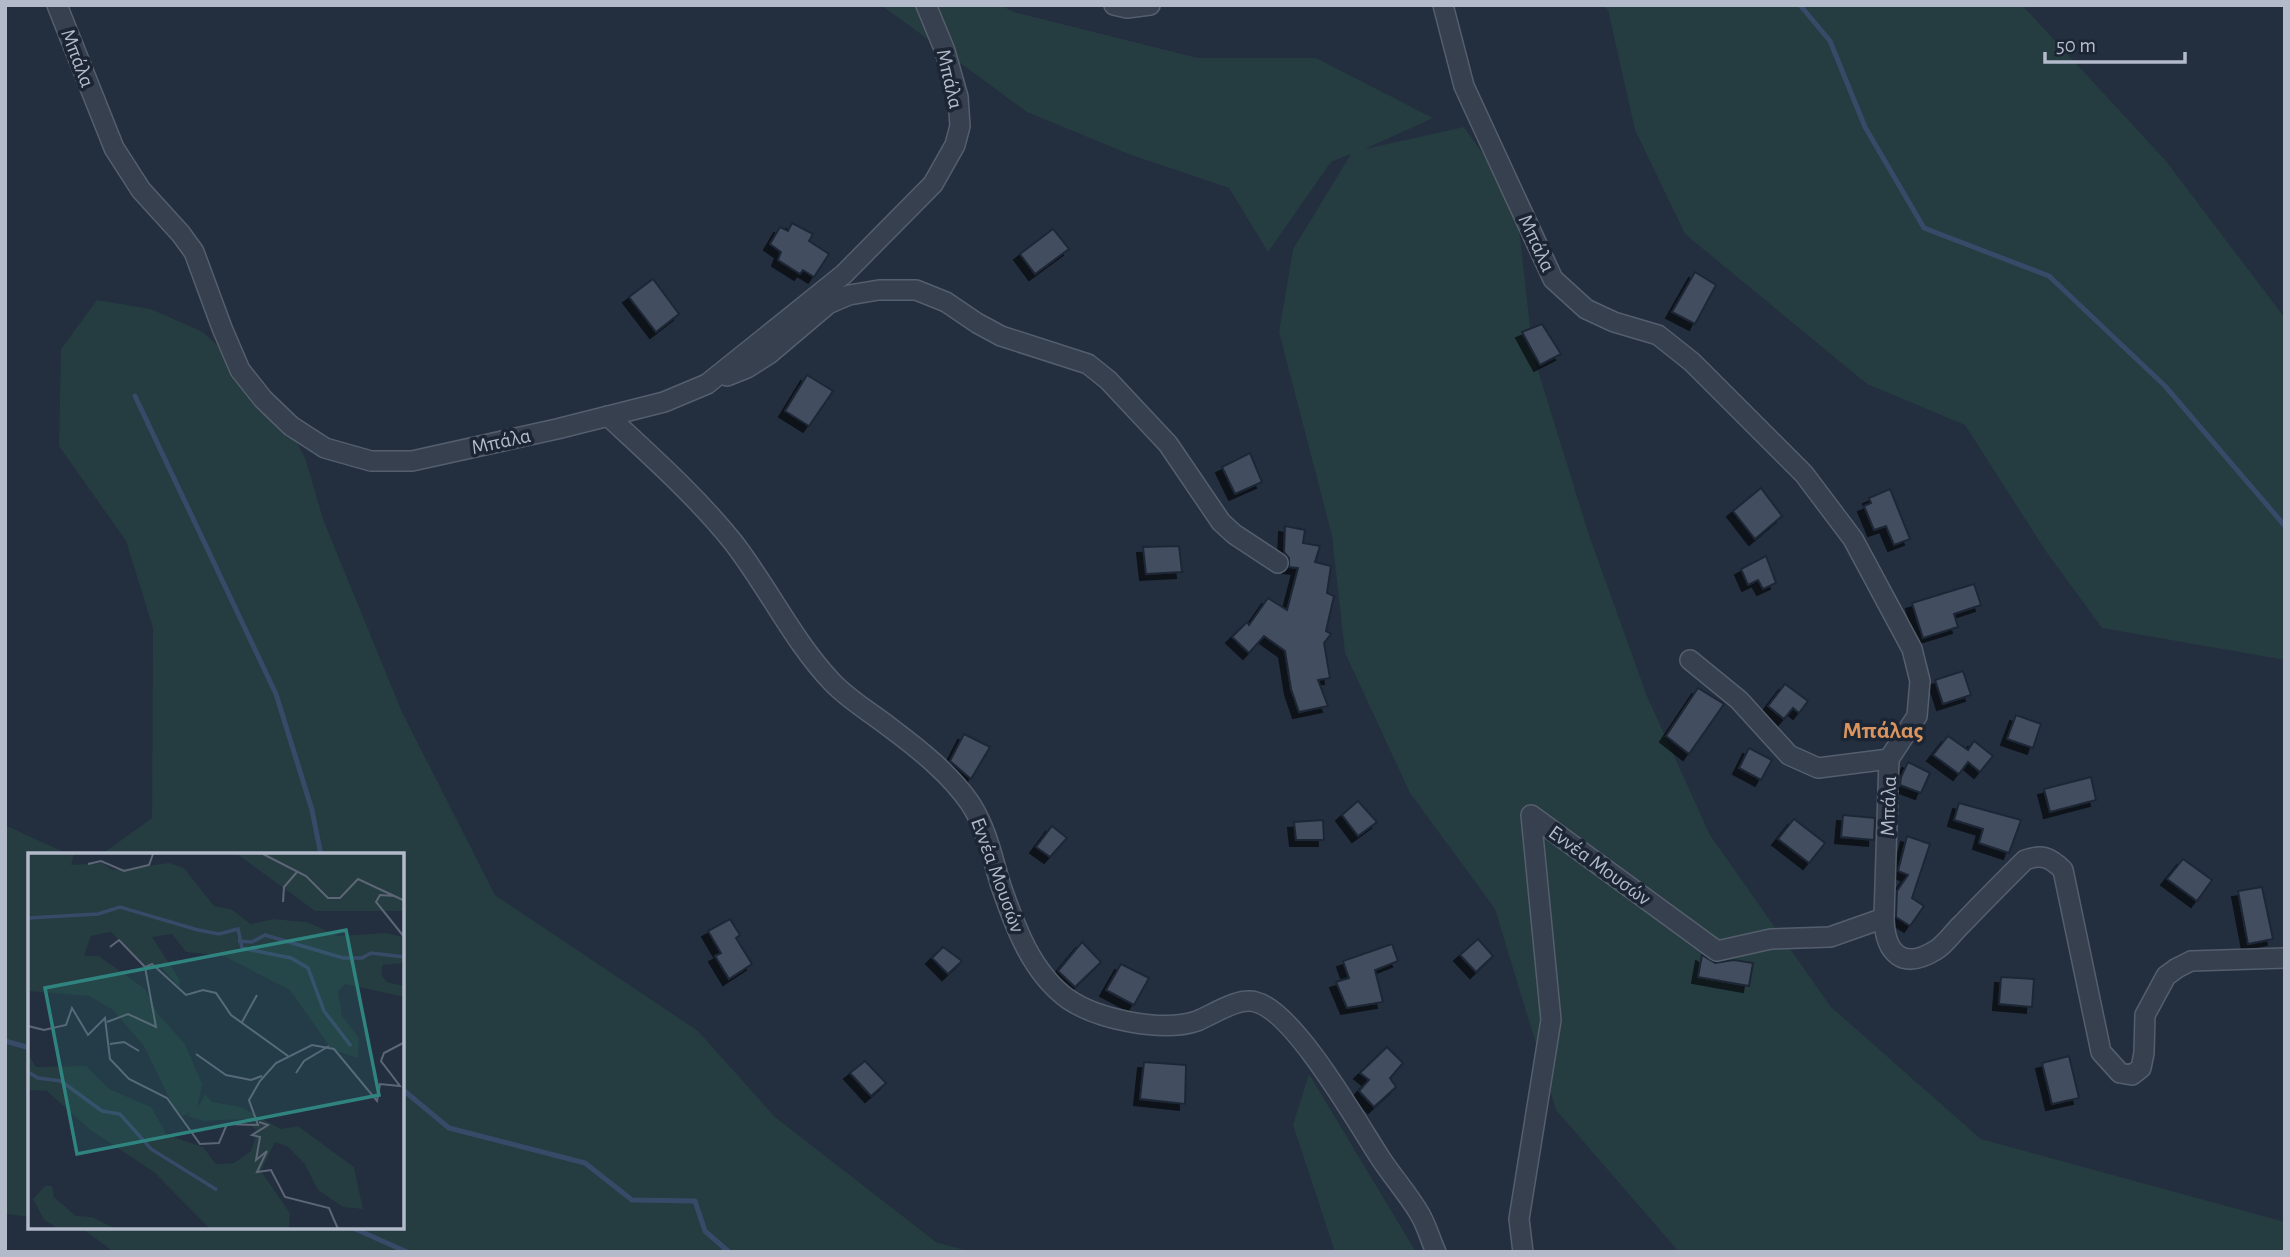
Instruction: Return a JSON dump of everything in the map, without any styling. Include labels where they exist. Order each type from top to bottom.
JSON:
[{"type":"street","name":"Μπάλα","points":[[57,5],[114,148],[141,190],[194,252],[240,370],[263,399],[291,426],[325,448],[371,461],[412,461],[664,402],[707,384],[844,274],[933,184],[946,166],[955,145],[960,126],[958,97],[945,51],[926,5]]},
{"type":"street","points":[[1114,5],[1127,8],[1150,5]]},
{"type":"street","name":"Μπάλα","points":[[1443,5],[1464,86],[1553,279],[1586,309],[1614,322],[1658,335],[1692,362],[1804,474],[1853,539],[1912,649],[1920,681],[1917,716],[1889,759],[1884,918],[1885,934],[1891,950],[1902,958],[1916,959],[1937,950],[2025,860],[2037,856],[2051,858],[2063,870],[2101,1052],[2120,1073],[2132,1075],[2141,1068],[2145,1015],[2166,976],[2191,961],[2285,958]]},
{"type":"street","points":[[707,384],[747,368],[769,355],[828,304],[849,295],[879,290],[916,290],[946,302],[1001,336],[1088,364],[1108,380],[1168,444],[1222,522],[1234,534],[1278,563]]},
{"type":"street","name":"Εννέα Μουσών","points":[[608,416],[680,483],[732,541],[763,582],[809,654],[833,683],[949,777],[968,800],[981,820],[1021,941],[1044,976],[1068,999],[1096,1014],[1138,1023],[1193,1022],[1240,1003],[1255,1001],[1270,1008],[1308,1046],[1396,1183],[1419,1213],[1436,1252]]},
{"type":"street","points":[[1689,660],[1739,700],[1788,755],[1818,768],[1889,759]]},
{"type":"street","name":"Εννέα Μουσών","points":[[1523,1252],[1519,1219],[1550,1020],[1531,815],[1717,951],[1771,939],[1830,937],[1884,918]]},
{"type":"green space","points":[[881,5],[1000,5],[1014,12],[1198,58],[1316,58],[1433,118],[1365,149],[1464,127],[1516,201],[1533,354],[1589,535],[1647,696],[1710,835],[1831,1007],[1981,1139],[2285,1222],[2285,1252],[1679,1252],[1556,1110],[1495,909],[1410,793],[1345,653],[1332,536],[1279,332],[1293,249],[1351,154],[1331,162],[1268,252],[1229,188],[1131,155],[1027,112]]},
{"type":"green space","points":[[1603,5],[2022,5],[2166,161],[2285,318],[2285,660],[2102,628],[2045,550],[1965,425],[1867,384],[1685,234],[1635,130],[1608,10]]},
{"type":"green space","points":[[97,300],[151,309],[203,332],[275,399],[306,460],[323,519],[402,712],[495,895],[698,1031],[775,1117],[936,1242],[971,1252],[114,1252],[83,1229],[404,1229],[404,853],[103,853],[152,818],[153,628],[126,541],[59,446],[61,349]]},
{"type":"green space","points":[[5,825],[66,853],[28,853],[28,1217],[5,1214]]},
{"type":"green space","points":[[1309,1074],[1416,1252],[1335,1252],[1293,1125]]},
{"type":"building","points":[[792,223],[813,234],[809,241],[829,254],[814,277],[803,270],[800,274],[778,260],[781,252],[770,244],[780,227],[788,231]]},
{"type":"building","points":[[1053,229],[1069,249],[1035,274],[1020,254]]},
{"type":"building","points":[[1695,272],[1716,285],[1695,324],[1672,312]]},
{"type":"building","points":[[653,279],[679,314],[656,332],[629,297]]},
{"type":"building","points":[[1542,324],[1561,354],[1540,365],[1522,332]]},
{"type":"building","points":[[807,375],[833,391],[809,426],[785,411]]},
{"type":"building","points":[[1250,453],[1262,482],[1235,494],[1222,467]]},
{"type":"building","points":[[1761,488],[1782,516],[1755,539],[1733,511]]},
{"type":"building","points":[[1890,489],[1910,539],[1894,545],[1886,526],[1874,530],[1864,506],[1871,503],[1869,498]]},
{"type":"building","points":[[1285,526],[1305,530],[1303,543],[1320,546],[1315,562],[1331,566],[1327,593],[1334,596],[1326,631],[1331,634],[1324,643],[1330,678],[1318,680],[1328,706],[1299,712],[1291,689],[1285,651],[1264,636],[1249,653],[1232,637],[1247,622],[1249,625],[1268,598],[1287,610],[1298,568],[1289,567],[1289,558],[1284,552]]},
{"type":"building","points":[[1179,546],[1182,572],[1146,574],[1143,547]]},
{"type":"building","points":[[1766,556],[1776,583],[1763,589],[1758,580],[1748,585],[1741,569]]},
{"type":"building","points":[[1974,584],[1981,605],[1954,614],[1958,627],[1923,638],[1912,603]]},
{"type":"building","points":[[1963,671],[1971,695],[1943,704],[1935,680]]},
{"type":"building","points":[[1785,684],[1808,701],[1799,713],[1793,708],[1784,719],[1768,706]]},
{"type":"building","points":[[1698,688],[1724,704],[1689,754],[1666,736]]},
{"type":"building","points":[[2016,715],[2041,724],[2033,748],[2007,739]]},
{"type":"building","points":[[964,734],[990,747],[971,779],[950,761]]},
{"type":"building","points":[[1948,736],[1968,750],[1974,741],[1993,756],[1980,772],[1968,762],[1959,774],[1933,755]]},
{"type":"building","points":[[1749,748],[1772,760],[1761,780],[1739,768]]},
{"type":"building","points":[[1908,762],[1930,773],[1921,793],[1900,785]]},
{"type":"building","points":[[2091,777],[2096,800],[2050,812],[2044,789]]},
{"type":"building","points":[[1358,801],[1377,822],[1358,836],[1342,815]]},
{"type":"building","points":[[1959,803],[2021,820],[2009,853],[1979,843],[1983,829],[1954,820]]},
{"type":"building","points":[[1843,815],[1875,818],[1874,840],[1841,837]]},
{"type":"building","points":[[1794,819],[1825,843],[1809,863],[1778,839]]},
{"type":"building","points":[[1323,820],[1324,840],[1296,840],[1294,822]]},
{"type":"building","points":[[1052,826],[1067,838],[1050,857],[1036,847]]},
{"type":"building","points":[[1907,836],[1930,844],[1912,898],[1924,906],[1910,926],[1896,917],[1897,891],[1908,875],[1898,871]]},
{"type":"building","points":[[2183,859],[2212,880],[2197,901],[2167,879]]},
{"type":"building","points":[[2262,887],[2273,939],[2248,944],[2238,891]]},
{"type":"building","points":[[730,919],[740,935],[736,938],[752,964],[729,979],[715,956],[721,953],[708,931]]},
{"type":"building","points":[[1478,939],[1493,956],[1476,972],[1460,955]]},
{"type":"building","points":[[1082,942],[1101,962],[1075,987],[1058,971]]},
{"type":"building","points":[[1392,944],[1398,961],[1375,970],[1383,1002],[1347,1008],[1336,982],[1349,978],[1343,961]]},
{"type":"building","points":[[943,947],[962,961],[948,974],[932,958]]},
{"type":"building","points":[[1702,955],[1715,963],[1734,960],[1753,963],[1749,986],[1698,977]]},
{"type":"building","points":[[1121,964],[1149,978],[1134,1005],[1106,990]]},
{"type":"building","points":[[2001,977],[2034,979],[2032,1007],[1999,1004]]},
{"type":"building","points":[[1387,1047],[1403,1063],[1390,1078],[1396,1087],[1374,1107],[1359,1091],[1369,1080],[1360,1073]]},
{"type":"building","points":[[2069,1056],[2079,1098],[2052,1104],[2042,1063]]},
{"type":"building","points":[[865,1061],[886,1083],[871,1096],[850,1073]]},
{"type":"building","points":[[1144,1062],[1186,1065],[1185,1104],[1140,1099]]},
{"type":"waterway","points":[[1800,5],[1830,41],[1865,127],[1924,228],[2049,276],[2165,386],[2285,526]]},
{"type":"waterway","points":[[135,396],[276,694],[312,810],[321,853]]},
{"type":"waterway","points":[[5,1041],[28,1047]]},
{"type":"waterway","points":[[404,1091],[449,1128],[585,1163],[632,1200],[695,1201],[705,1231],[729,1252]]},
{"type":"waterway","points":[[355,1229],[407,1252]]},
{"type":"district","name":"Μπάλας","points":[[1883,730]]}]
